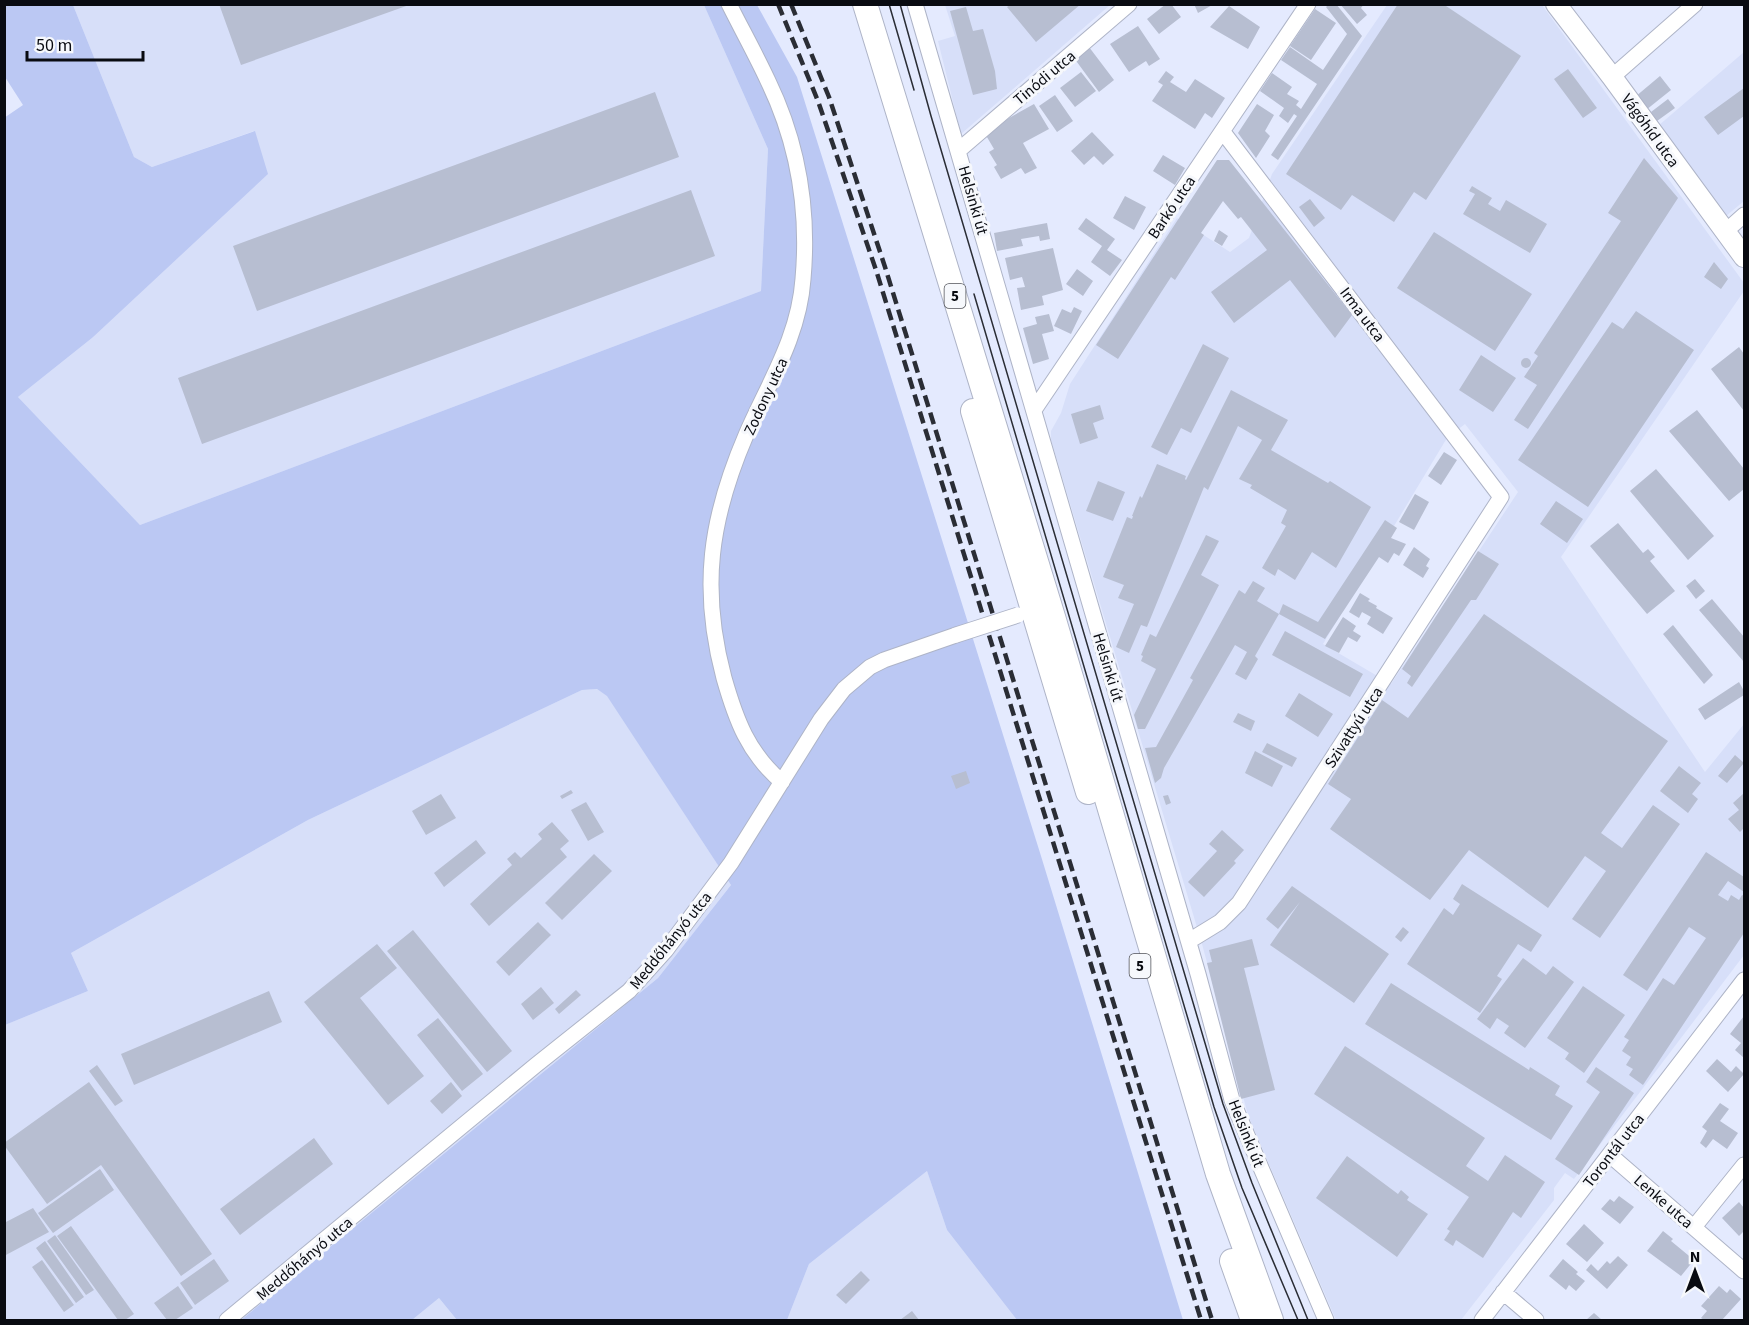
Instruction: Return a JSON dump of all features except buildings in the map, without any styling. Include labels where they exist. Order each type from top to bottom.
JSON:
[{"type":"main road","name":"5","points":[[849,4],[873,77],[1025,612],[1203,1180],[1253,1320]]},
{"type":"main road","name":"5","points":[[865,4],[1054,620],[1218,1174],[1271,1320]]},
{"type":"main road","points":[[1025,612],[1040,600],[1044,588]]},
{"type":"main road","points":[[1025,612],[1044,613],[1054,620]]},
{"type":"street","name":"Zodony utca","points":[[729,4],[769,82],[784,120],[800,180],[804,213],[803,281],[798,313],[788,345],[746,435],[724,495],[710,571],[713,618],[721,666],[735,714],[754,753],[782,782]]},
{"type":"street","name":"Helsinki út","points":[[915,4],[1189,941],[1232,1100],[1326,1320]]},
{"type":"street","name":"Tinódi utca","points":[[959,150],[1129,4]]},
{"type":"street","name":"Barkó utca","points":[[1034,410],[1308,4]]},
{"type":"street","name":"Vágóhíd utca","points":[[1556,4],[1744,257]]},
{"type":"street","points":[[1612,77],[1695,4]]},
{"type":"street","name":"Irma utca","points":[[1223,132],[1501,497]]},
{"type":"street","points":[[1726,231],[1744,214]]},
{"type":"street","name":"Szivattyú utca","points":[[1189,941],[1220,922],[1239,903],[1501,497]]},
{"type":"street","name":"Meddőhányó utca","points":[[227,1320],[629,991],[666,950],[731,863],[821,719],[844,689],[855,679],[884,660],[1025,612]]},
{"type":"street","name":"Torontál utca","points":[[1482,1320],[1744,980]]},
{"type":"street","name":"Lenke utca","points":[[1610,1155],[1744,1271]]},
{"type":"street","points":[[1694,1227],[1744,1165]]},
{"type":"street","points":[[1503,1292],[1536,1320]]},
{"type":"shaded area","points":[[5,5],[73,5],[134,157],[152,167],[255,131],[268,174],[92,338],[18,397],[140,525],[761,291],[768,149],[704,5],[757,5],[797,77],[1041,856],[1183,1320],[1017,1320],[947,1230],[927,1171],[809,1264],[787,1320],[457,1320],[439,1298],[412,1320],[241,1320],[658,978],[731,885],[607,696],[597,689],[582,690],[308,820],[71,953],[88,991],[5,1025],[4,118],[23,105],[5,77]]},
{"type":"shaded area","points":[[73,5],[704,5],[768,149],[761,291],[140,525],[18,397],[92,338],[254,131],[152,167],[134,157]]},
{"type":"shaded area","points":[[945,5],[1110,5],[961,134],[938,41],[955,36]]},
{"type":"shaded area","points":[[1387,5],[1542,5],[1744,283],[1744,291],[1561,557],[1705,772],[1744,724],[1744,955],[1574,1179],[1565,1173],[1554,1188],[1554,1200],[1461,1320],[1336,1320],[1248,1115],[1202,944],[1051,440],[1051,431],[1061,413],[1070,384],[1177,218],[1230,252],[1249,238],[1272,174]],"holes":[[[1465,424],[1518,492],[1391,684],[1323,644],[1447,438]]]},
{"type":"shaded area","points":[[1744,52],[1744,201],[1726,216],[1658,126]]},
{"type":"shaded area","points":[[597,689],[607,695],[731,885],[658,978],[241,1320],[5,1320],[5,1025],[88,991],[71,953],[308,820],[582,690]]},
{"type":"shaded area","points":[[927,1171],[947,1230],[1017,1320],[787,1320],[809,1264]]},
{"type":"shaded area","points":[[439,1298],[457,1320],[412,1320]]},
{"type":"tram line","points":[[889,4],[914,90]]},
{"type":"tram line","points":[[900,4],[931,116],[1223,1104],[1252,1183],[1308,1320]]},
{"type":"tram line","points":[[974,294],[1214,1107],[1242,1188],[1298,1320]]},
{"type":"railway","points":[[778,4],[818,101],[876,270],[1201,1320]]},
{"type":"railway","points":[[791,4],[829,97],[885,267],[1212,1320]]}]
